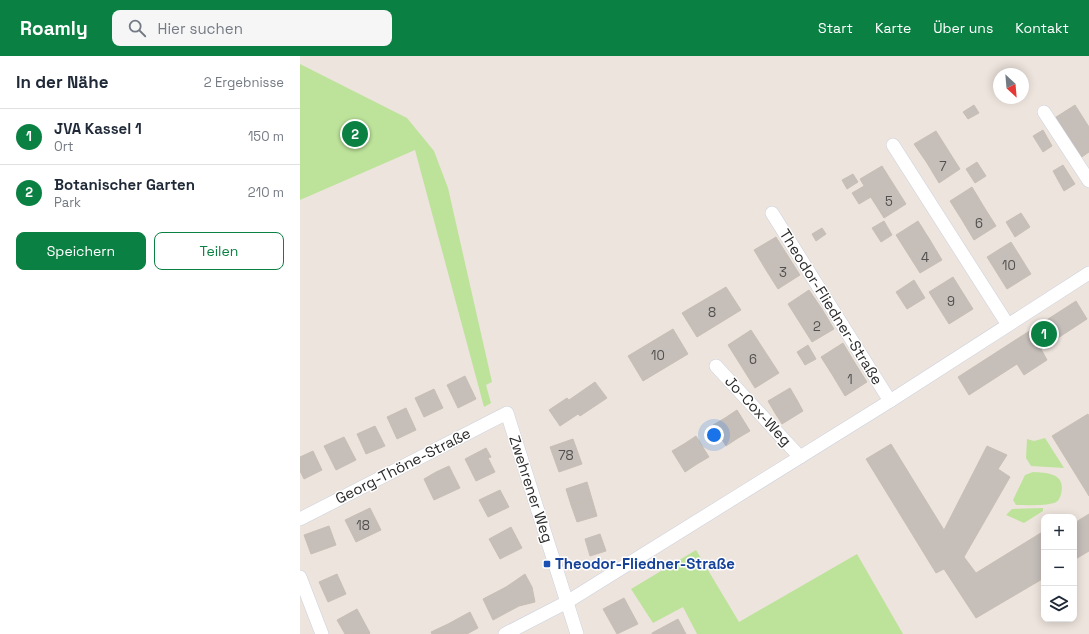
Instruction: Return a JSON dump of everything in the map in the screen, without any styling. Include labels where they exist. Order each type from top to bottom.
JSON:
[{"type":"street","points":[[1044,112],[1089,181]]},
{"type":"street","points":[[893,145],[1008,325]]},
{"type":"street","name":"Theodor-Fliedner-Straße","points":[[772,213],[890,401]]},
{"type":"street","name":"Theodor-Fliedner-Straße","points":[[506,634],[567,602],[890,401],[1089,273]]},
{"type":"street","name":"Jo-Cox-Weg","points":[[716,366],[800,457]]},
{"type":"street","name":"Georg-Thöne-Straße","points":[[300,519],[507,413]]},
{"type":"street","name":"Zwehrener Weg","points":[[507,413],[577,634]]},
{"type":"street","points":[[300,577],[322,634]]},
{"type":"green space","points":[[300,64],[407,118],[434,151],[448,188],[492,382],[486,385],[491,403],[484,407],[415,150],[300,200]]},
{"type":"green space","points":[[1045,438],[1064,468],[1031,466],[1026,458],[1027,439],[1034,441]]},
{"type":"green space","points":[[1033,472],[1050,474],[1058,478],[1062,487],[1061,495],[1057,502],[1046,505],[1016,505],[1013,500],[1025,475]]},
{"type":"green space","points":[[1043,508],[1043,511],[1024,523],[1006,515],[1012,509]]},
{"type":"green space","points":[[696,550],[739,622],[857,554],[903,634],[697,634],[683,607],[653,623],[631,589]]},
{"type":"building","points":[[974,105],[979,113],[968,119],[963,112]]},
{"type":"building","points":[[1075,105],[1089,127],[1089,152],[1079,159],[1053,119]]},
{"type":"building","points":[[1043,130],[1052,146],[1043,152],[1033,136]]},
{"type":"building","points":[[936,131],[948,150],[927,163],[914,144]]},
{"type":"building","points":[[948,150],[960,169],[939,183],[927,163]]},
{"type":"building","points":[[977,162],[986,176],[975,183],[966,169]]},
{"type":"building","points":[[1063,165],[1075,184],[1064,191],[1053,171]]},
{"type":"building","points":[[882,166],[894,185],[872,199],[860,179]]},
{"type":"building","points":[[853,174],[858,182],[847,189],[842,180]]},
{"type":"building","points":[[894,185],[906,204],[884,218],[872,199]]},
{"type":"building","points":[[864,186],[871,197],[859,204],[852,193]]},
{"type":"building","points":[[972,187],[984,207],[962,220],[950,201]]},
{"type":"building","points":[[984,207],[996,226],[974,240],[962,220]]},
{"type":"building","points":[[1021,213],[1030,227],[1015,237],[1006,222]]},
{"type":"building","points":[[884,221],[892,235],[881,242],[872,228]]},
{"type":"building","points":[[918,221],[930,240],[908,254],[896,235]]},
{"type":"building","points":[[822,228],[826,234],[816,241],[812,234]]},
{"type":"building","points":[[776,237],[788,256],[766,270],[754,250]]},
{"type":"building","points":[[930,240],[942,260],[920,273],[908,254]]},
{"type":"building","points":[[1011,242],[1031,274],[1007,289],[987,257]]},
{"type":"building","points":[[788,256],[800,275],[778,289],[766,270]]},
{"type":"building","points":[[953,277],[973,309],[949,324],[929,292]]},
{"type":"building","points":[[914,280],[925,298],[907,309],[896,292]]},
{"type":"building","points":[[726,287],[741,310],[697,337],[682,313]]},
{"type":"building","points":[[809,290],[822,309],[800,323],[788,304]]},
{"type":"building","points":[[1076,301],[1087,319],[1041,349],[1047,360],[1024,375],[1017,364],[969,395],[958,377]]},
{"type":"building","points":[[822,309],[834,329],[812,342],[800,323]]},
{"type":"building","points":[[673,329],[688,354],[643,381],[628,356]]},
{"type":"building","points":[[751,330],[779,373],[755,388],[728,345]]},
{"type":"building","points":[[843,343],[855,363],[833,376],[821,357]]},
{"type":"building","points":[[808,345],[816,359],[805,365],[797,352]]},
{"type":"building","points":[[855,363],[867,382],[845,396],[833,376]]},
{"type":"building","points":[[465,376],[476,399],[458,408],[447,385]]},
{"type":"building","points":[[595,382],[607,398],[580,416],[578,414],[560,426],[549,410],[567,398],[569,400]]},
{"type":"building","points":[[790,388],[797,400],[775,413],[768,401]]},
{"type":"building","points":[[434,389],[443,408],[424,417],[415,398]]},
{"type":"building","points":[[797,400],[803,411],[782,424],[775,413]]},
{"type":"building","points":[[406,408],[416,430],[397,439],[387,417]]},
{"type":"building","points":[[737,410],[750,431],[738,438],[725,418]]},
{"type":"building","points":[[1088,414],[1089,416],[1089,496],[1052,436]]},
{"type":"building","points":[[725,418],[738,438],[726,446],[713,425]]},
{"type":"building","points":[[375,426],[385,446],[366,454],[357,434]]},
{"type":"building","points":[[696,436],[709,457],[697,464],[684,444]]},
{"type":"building","points":[[344,437],[356,460],[336,470],[324,446]]},
{"type":"building","points":[[573,439],[582,464],[559,472],[550,447]]},
{"type":"building","points":[[684,444],[697,464],[685,472],[672,451]]},
{"type":"building","points":[[891,444],[944,530],[987,446],[1007,455],[998,469],[1010,477],[964,557],[976,573],[1041,533],[1041,580],[976,618],[944,569],[936,573],[866,459]]},
{"type":"building","points":[[486,448],[491,457],[488,458],[495,472],[476,481],[465,459]]},
{"type":"building","points":[[313,451],[322,470],[304,479],[300,471],[300,457]]},
{"type":"building","points":[[449,466],[460,488],[447,494],[436,472]]},
{"type":"building","points":[[436,472],[447,494],[434,500],[424,479]]},
{"type":"building","points":[[587,482],[592,499],[571,505],[566,489]]},
{"type":"building","points":[[500,490],[509,507],[488,517],[479,500]]},
{"type":"building","points":[[592,499],[597,516],[577,522],[571,505]]},
{"type":"building","points":[[370,508],[381,530],[356,542],[345,520]]},
{"type":"building","points":[[1089,514],[1089,551],[1077,558],[1077,550],[1077,521]]},
{"type":"building","points":[[329,526],[336,545],[311,554],[304,535]]},
{"type":"building","points":[[511,527],[522,548],[500,559],[489,539]]},
{"type":"building","points":[[600,534],[606,551],[590,556],[585,539]]},
{"type":"building","points":[[337,574],[346,594],[328,602],[319,582]]},
{"type":"building","points":[[525,574],[532,587],[535,602],[519,606],[493,620],[483,599],[506,587]]},
{"type":"building","points":[[624,598],[638,624],[617,634],[603,609]]},
{"type":"building","points":[[357,609],[370,633],[345,634],[337,620]]},
{"type":"building","points":[[470,612],[478,628],[467,634],[453,634],[448,624]]},
{"type":"building","points":[[678,619],[686,634],[652,634],[652,633]]},
{"type":"building","points":[[448,624],[453,634],[432,634],[431,632]]},
{"type":"place","name":"Botanischer Garten","points":[[355,134]]},
{"type":"place","name":"JVA Kassel 1","points":[[1044,334]]},
{"type":"place","name":"Theodor-Fliedner-Straße","points":[[547,564]]}]
